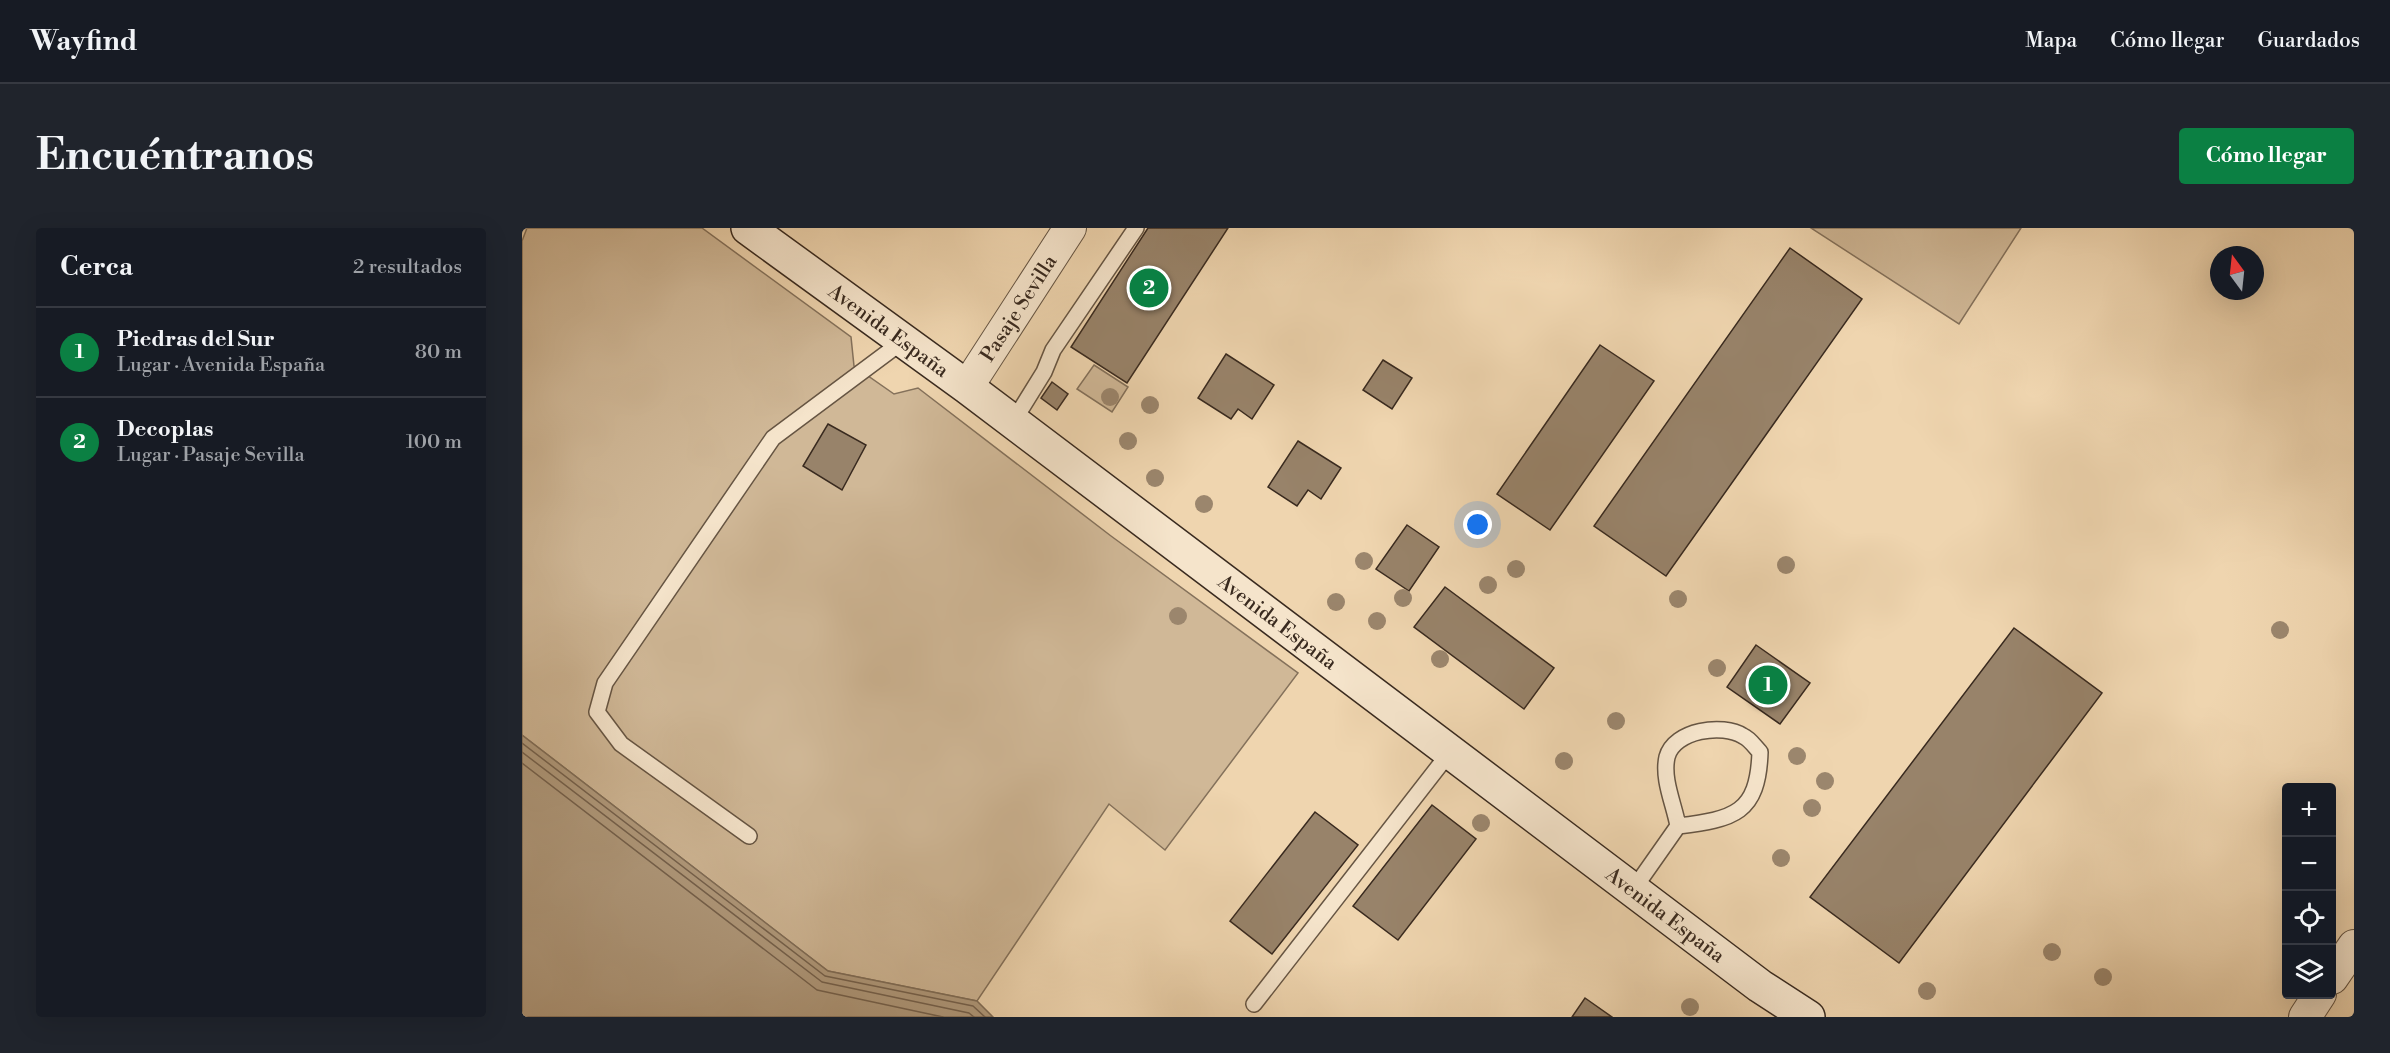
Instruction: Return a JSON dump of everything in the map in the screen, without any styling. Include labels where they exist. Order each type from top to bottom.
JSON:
[{"type":"main road","name":"Avenida España","points":[[748,228],[1013,422],[1760,986],[1808,1017]]},
{"type":"street","name":"Pasaje Sevilla","points":[[966,387],[1070,228]]},
{"type":"street","points":[[2336,971],[2354,946]]},
{"type":"street","points":[[2305,1017],[2317,999]]},
{"type":"lane","points":[[1013,422],[1044,372],[1053,350],[1136,228]]},
{"type":"lane","points":[[749,836],[621,744],[597,712],[605,683],[773,438],[903,341]]},
{"type":"lane","points":[[1633,890],[1678,826],[1729,816],[1750,801],[1759,777],[1760,752],[1744,736],[1724,729],[1698,733],[1677,741],[1668,756],[1667,776],[1678,826]]},
{"type":"lane","points":[[1254,1004],[1450,752]]},
{"type":"shaded area","points":[[527,228],[702,228],[851,337],[854,366],[894,394],[918,388],[1111,536],[1298,673],[1165,850],[1109,804],[977,1001],[828,971],[522,735],[522,241]]},
{"type":"shaded area","points":[[1811,228],[2021,228],[1959,324]]},
{"type":"shaded area","points":[[1094,365],[1128,387],[1112,412],[1077,389]]},
{"type":"water","points":[[522,735],[828,971],[977,1001],[993,1017],[522,1017]]},
{"type":"building","points":[[1148,228],[1228,228],[1127,383],[1071,347]]},
{"type":"building","points":[[1790,248],[1862,299],[1666,576],[1594,526]]},
{"type":"building","points":[[1600,345],[1654,381],[1550,530],[1497,494]]},
{"type":"building","points":[[1226,354],[1274,385],[1252,419],[1238,409],[1231,419],[1198,398]]},
{"type":"building","points":[[1383,360],[1412,378],[1392,409],[1363,390]]},
{"type":"building","points":[[1052,382],[1068,394],[1057,410],[1041,398]]},
{"type":"building","points":[[828,424],[866,445],[842,490],[803,466]]},
{"type":"building","points":[[1298,441],[1341,468],[1321,499],[1308,490],[1297,506],[1268,487]]},
{"type":"building","points":[[1407,525],[1439,547],[1409,591],[1376,569]]},
{"type":"building","points":[[1445,587],[1554,668],[1524,709],[1414,627]]},
{"type":"building","points":[[2014,628],[2102,693],[1899,963],[1810,897]]},
{"type":"building","points":[[1756,645],[1810,683],[1780,724],[1727,687]]},
{"type":"building","points":[[1432,805],[1476,839],[1398,940],[1353,906]]},
{"type":"building","points":[[1315,812],[1358,845],[1272,954],[1230,921]]},
{"type":"building","points":[[1585,998],[1612,1017],[1572,1017]]},
{"type":"place","name":"Decoplas","points":[[1149,288]]},
{"type":"place","name":"Piedras del Sur","points":[[1768,685]]}]
